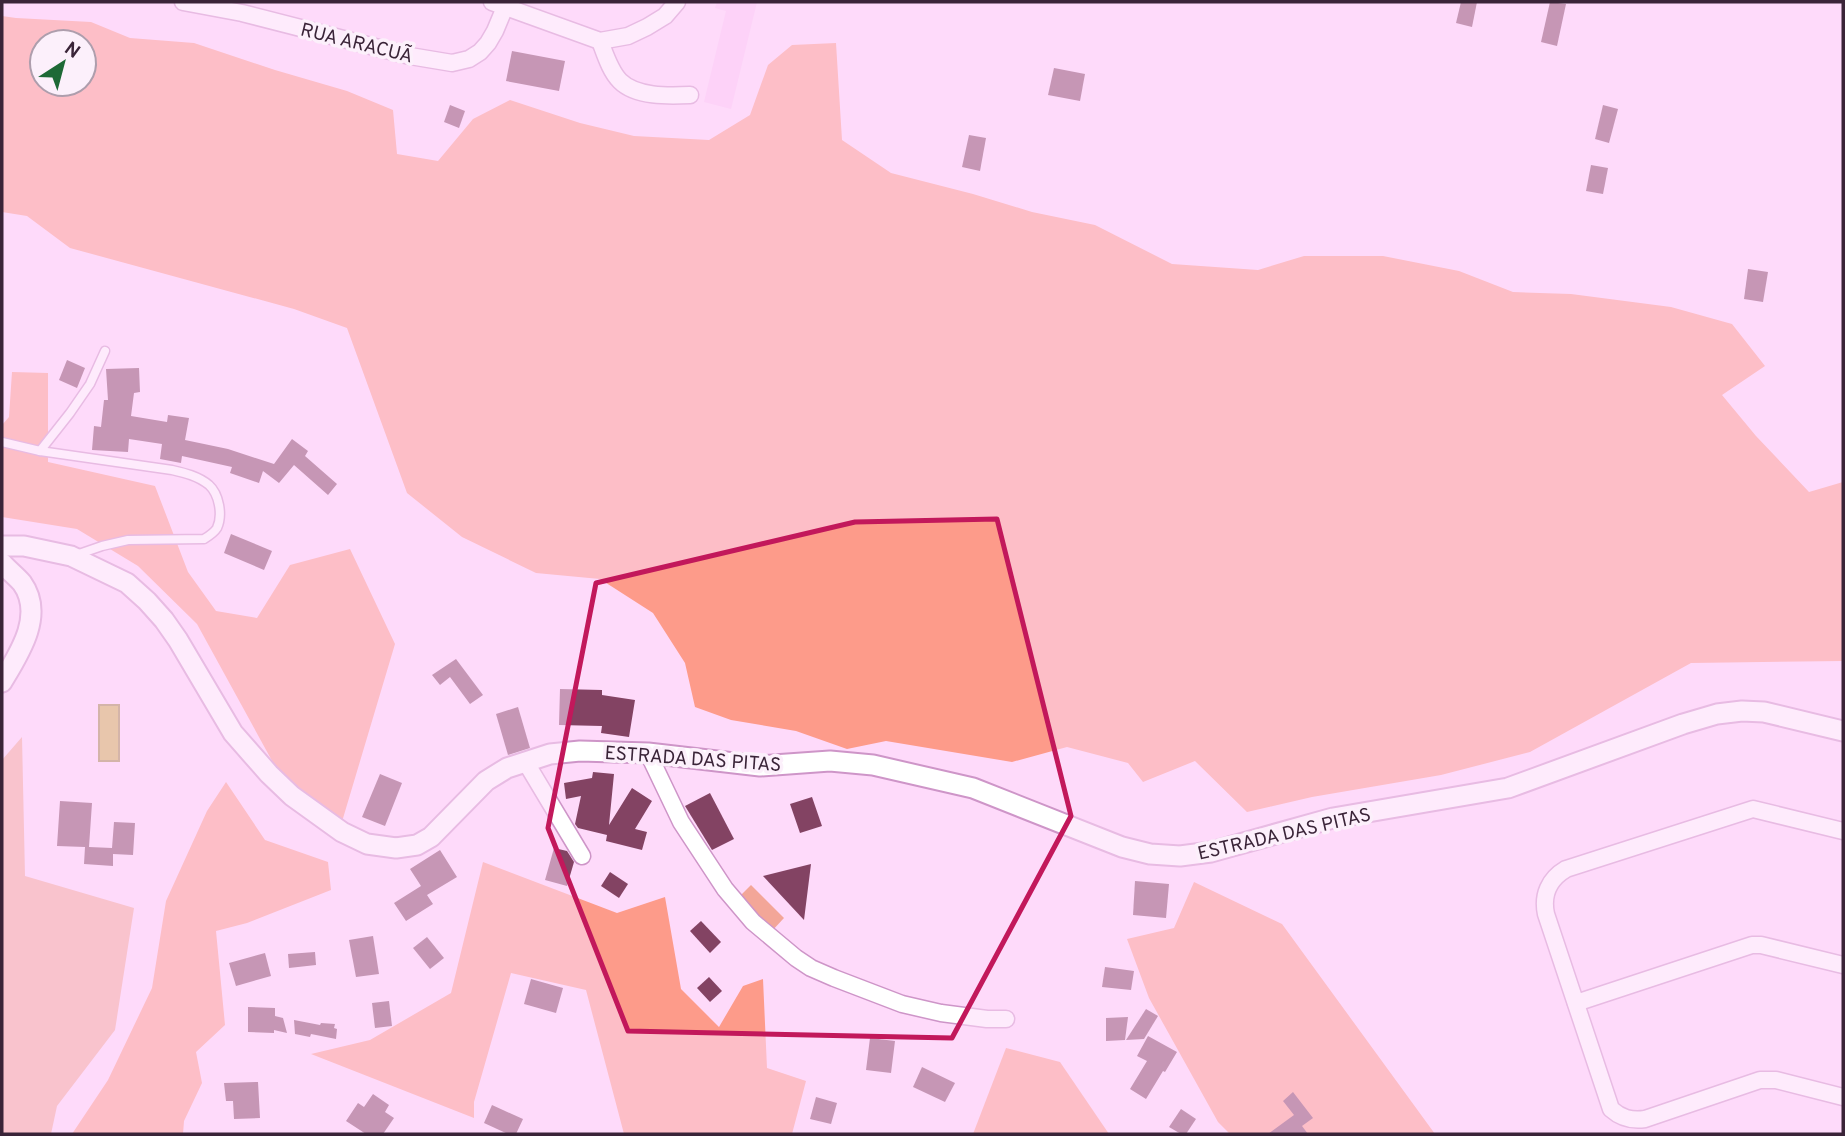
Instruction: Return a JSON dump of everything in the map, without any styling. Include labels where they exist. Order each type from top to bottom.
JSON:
[{"type":"street","name":"RUA ARACUÃ","points":[[183,2],[242,13],[411,56],[453,63],[480,52],[488,43],[495,31],[498,4]]},
{"type":"street","points":[[498,4],[600,41],[628,36],[647,27],[665,16],[677,2]]},
{"type":"street","points":[[600,41],[619,80],[630,88],[648,93],[690,95]]},
{"type":"street","name":"ESTRADA DAS PITAS","points":[[2,546],[24,546],[71,556],[127,583],[147,601],[178,640],[233,733],[269,774],[292,796],[342,832],[367,844],[396,848],[417,845],[431,837],[486,781],[506,768],[550,754],[580,751],[648,753],[760,766],[830,761],[873,765],[973,788],[1122,848],[1150,855],[1180,856],[1211,852],[1332,818],[1508,788],[1717,714],[1764,712],[1843,731]]},
{"type":"street","points":[[2,563],[23,584],[31,602],[32,614],[30,627],[12,667],[2,682]]},
{"type":"street","points":[[648,753],[681,822],[725,889],[753,922],[796,958],[822,973],[902,1004],[941,1013],[1006,1019]]},
{"type":"street","points":[[525,761],[582,856]]},
{"type":"street","points":[[1843,831],[1753,809],[1566,869],[1558,874],[1548,888],[1545,907],[1611,1109],[1622,1117],[1645,1119],[1760,1080],[1776,1080],[1843,1097]]},
{"type":"street","points":[[1576,1003],[1752,946],[1761,945],[1843,965]]},
{"type":"lane","points":[[40,451],[90,384],[105,352]]},
{"type":"lane","points":[[2,442],[40,451],[191,474],[212,488],[219,503],[217,528],[204,539],[128,541],[102,545],[71,556]]},
{"type":"highlighted area","points":[[997,519],[1071,816],[952,1038],[628,1031],[548,828],[596,583],[855,522]]},
{"type":"shaded area","points":[[717,2],[757,2],[731,109],[704,102],[726,11],[715,8]]},
{"type":"shaded area","points":[[2,16],[91,22],[130,38],[194,43],[347,91],[393,110],[397,154],[438,161],[473,119],[510,100],[580,123],[634,136],[709,140],[750,115],[768,65],[792,45],[836,43],[842,140],[891,173],[1032,212],[1095,225],[1172,264],[1258,270],[1304,256],[1383,256],[1459,271],[1513,292],[1571,294],[1671,307],[1732,324],[1765,366],[1722,395],[1809,492],[1843,482],[1843,661],[1691,663],[1530,752],[1441,775],[1312,797],[1247,812],[1195,761],[1143,782],[1128,763],[1067,747],[1012,762],[886,741],[847,749],[796,731],[731,720],[695,707],[685,663],[653,613],[600,579],[536,573],[462,537],[407,493],[347,328],[294,309],[70,248],[27,216],[2,212]]},
{"type":"shaded area","points":[[12,372],[48,373],[48,462],[155,486],[188,572],[216,611],[257,618],[290,565],[350,549],[395,644],[341,825],[282,779],[197,624],[138,566],[77,529],[2,517],[2,425],[9,417]]},
{"type":"shaded area","points":[[99,705],[119,705],[119,761],[99,761]]},
{"type":"shaded area","points":[[22,737],[25,876],[134,908],[115,1030],[57,1106],[51,1134],[2,1134],[2,760]]},
{"type":"shaded area","points":[[226,782],[265,840],[328,862],[331,890],[247,923],[216,931],[225,1025],[196,1052],[202,1083],[184,1121],[183,1134],[72,1134],[108,1080],[152,988],[166,901],[207,811]]},
{"type":"shaded area","points":[[483,862],[617,913],[665,897],[681,989],[719,1027],[743,986],[763,979],[767,1068],[806,1081],[792,1134],[624,1134],[586,990],[511,973],[474,1102],[474,1118],[311,1054],[370,1040],[451,993]]},
{"type":"shaded area","points":[[1194,882],[1282,924],[1435,1134],[1230,1134],[1218,1122],[1149,998],[1127,939],[1174,928]]},
{"type":"shaded area","points":[[751,885],[784,918],[771,932],[737,899]]},
{"type":"shaded area","points":[[1006,1048],[1060,1062],[1109,1134],[973,1134]]},
{"type":"building","points":[[1461,2],[1477,2],[1472,27],[1456,23]]},
{"type":"building","points":[[1550,2],[1566,4],[1557,46],[1541,42]]},
{"type":"building","points":[[512,51],[565,61],[559,91],[506,81]]},
{"type":"building","points":[[1054,68],[1085,74],[1080,101],[1048,95]]},
{"type":"building","points":[[450,105],[465,111],[459,128],[444,122]]},
{"type":"building","points":[[1603,105],[1618,109],[1609,143],[1595,139]]},
{"type":"building","points":[[969,135],[986,138],[980,171],[962,167]]},
{"type":"building","points":[[1591,165],[1608,168],[1603,194],[1586,191]]},
{"type":"building","points":[[1748,269],[1768,272],[1763,302],[1744,299]]},
{"type":"building","points":[[67,360],[85,368],[77,388],[59,380]]},
{"type":"building","points":[[139,368],[140,392],[134,393],[131,416],[167,422],[168,415],[189,418],[185,440],[228,449],[274,464],[292,439],[308,451],[305,456],[337,484],[328,495],[294,465],[279,483],[263,471],[259,483],[230,473],[232,467],[182,456],[181,463],[160,459],[162,444],[129,439],[128,452],[92,450],[94,426],[101,427],[104,400],[108,400],[106,369]]},
{"type":"building","points":[[231,534],[272,551],[264,570],[224,553]]},
{"type":"building","points":[[456,659],[483,695],[470,704],[450,677],[440,685],[432,675]]},
{"type":"building","points":[[560,689],[602,690],[602,695],[635,700],[629,737],[601,733],[602,726],[559,725]]},
{"type":"building","points":[[518,707],[530,748],[508,755],[496,714]]},
{"type":"building","points":[[593,772],[614,774],[609,825],[632,788],[652,801],[635,829],[647,832],[642,850],[606,841],[607,835],[578,828],[575,824],[581,796],[566,799],[564,783],[592,778]]},
{"type":"building","points":[[380,774],[402,783],[385,826],[362,817]]},
{"type":"building","points":[[710,793],[734,839],[712,850],[685,806]]},
{"type":"building","points":[[812,797],[822,826],[800,833],[790,804]]},
{"type":"building","points":[[60,801],[92,803],[89,847],[112,848],[114,822],[135,823],[133,855],[113,854],[113,866],[84,864],[85,847],[57,846]]},
{"type":"building","points":[[554,848],[567,851],[574,862],[567,886],[545,880]]},
{"type":"building","points":[[440,850],[457,877],[427,895],[433,904],[406,921],[394,903],[421,886],[410,869]]},
{"type":"building","points":[[811,864],[804,920],[763,876]]},
{"type":"building","points":[[610,872],[628,884],[619,898],[601,886]]},
{"type":"building","points":[[1135,881],[1169,884],[1166,918],[1133,915]]},
{"type":"building","points":[[701,921],[721,942],[710,953],[690,931]]},
{"type":"building","points":[[373,936],[379,974],[356,977],[349,940]]},
{"type":"building","points":[[427,937],[444,958],[430,969],[413,948]]},
{"type":"building","points":[[315,952],[316,965],[289,968],[288,954]]},
{"type":"building","points":[[265,953],[271,976],[236,986],[229,963]]},
{"type":"building","points":[[1105,967],[1134,971],[1131,990],[1102,987]]},
{"type":"building","points":[[709,977],[722,991],[710,1002],[697,988]]},
{"type":"building","points":[[531,979],[563,988],[556,1013],[524,1004]]},
{"type":"building","points":[[389,1001],[392,1026],[375,1028],[372,1003]]},
{"type":"building","points":[[248,1007],[275,1008],[275,1016],[283,1018],[287,1033],[274,1030],[274,1033],[248,1032]]},
{"type":"building","points":[[1146,1009],[1158,1016],[1144,1039],[1126,1040]]},
{"type":"building","points":[[1128,1017],[1125,1040],[1106,1041],[1106,1018]]},
{"type":"building","points":[[294,1020],[320,1025],[335,1024],[336,1039],[295,1034]]},
{"type":"building","points":[[1148,1036],[1177,1052],[1146,1099],[1130,1089],[1147,1061],[1137,1056]]},
{"type":"building","points":[[870,1038],[895,1041],[891,1073],[866,1070]]},
{"type":"building","points":[[922,1067],[955,1083],[945,1102],[913,1087]]},
{"type":"building","points":[[258,1082],[260,1118],[234,1119],[233,1101],[226,1101],[224,1083]]},
{"type":"building","points":[[1293,1092],[1313,1118],[1302,1126],[1308,1134],[1268,1134],[1294,1115],[1283,1101]]},
{"type":"building","points":[[373,1094],[389,1105],[385,1112],[394,1118],[383,1134],[366,1134],[346,1121],[358,1103],[364,1107]]},
{"type":"building","points":[[816,1097],[837,1103],[831,1124],[810,1119]]},
{"type":"building","points":[[492,1105],[523,1119],[516,1134],[508,1134],[484,1123]]},
{"type":"building","points":[[1181,1109],[1196,1119],[1186,1134],[1169,1127]]}]
